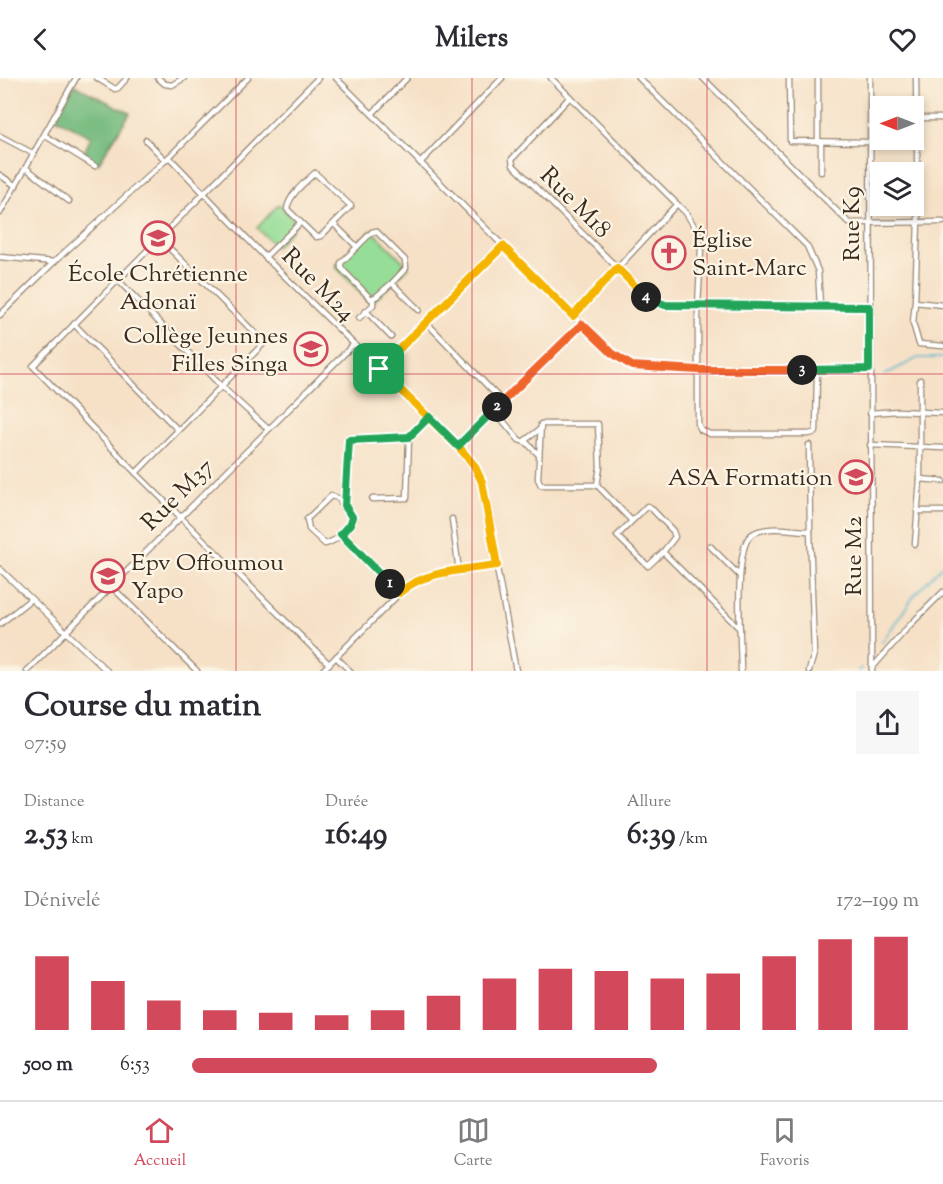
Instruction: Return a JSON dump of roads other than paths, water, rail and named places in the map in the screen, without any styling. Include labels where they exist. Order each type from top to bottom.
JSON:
[{"type":"street","points":[[0,213],[76,78]]},
{"type":"street","points":[[97,78],[115,89],[127,78]]},
{"type":"street","points":[[159,78],[165,84],[172,85],[184,78]]},
{"type":"street","points":[[0,315],[54,262],[167,159],[248,78]]},
{"type":"street","points":[[318,78],[33,366],[136,473],[330,664]]},
{"type":"street","points":[[336,78],[573,316],[612,353],[632,366],[698,370],[869,369]]},
{"type":"street","points":[[372,114],[407,78]]},
{"type":"street","points":[[420,163],[502,78]]},
{"type":"street","points":[[550,78],[686,213],[699,234],[701,249],[698,306],[698,424],[701,430],[710,434],[809,434],[816,432],[817,370]]},
{"type":"street","points":[[639,78],[807,246],[818,271],[820,305]]},
{"type":"street","points":[[703,78],[849,223],[943,222]]},
{"type":"street","points":[[789,78],[789,140],[792,142],[870,142]]},
{"type":"street","points":[[818,78],[821,172]]},
{"type":"street","name":"Rue K9","points":[[870,78],[870,96]]},
{"type":"street","points":[[916,78],[916,96]]},
{"type":"street","name":"Rue M18","points":[[570,98],[512,161],[649,299],[665,305],[869,307]]},
{"type":"street","points":[[924,118],[943,118]]},
{"type":"street","points":[[44,135],[95,166]]},
{"type":"street","points":[[0,136],[34,154]]},
{"type":"street","name":"Rue M24","points":[[146,140],[429,417],[474,465],[480,476],[516,671]]},
{"type":"street","name":"Rue K9","points":[[869,369],[870,142]]},
{"type":"street","points":[[917,150],[918,222],[912,323],[919,344],[943,346]]},
{"type":"street","points":[[26,168],[69,201]]},
{"type":"street","points":[[315,173],[351,206],[334,224],[321,236],[316,237],[287,209],[315,173]]},
{"type":"street","points":[[0,175],[16,186]]},
{"type":"street","points":[[573,316],[677,204]]},
{"type":"street","points":[[265,257],[300,223]]},
{"type":"street","points":[[334,224],[357,247]]},
{"type":"street","points":[[359,318],[373,304],[373,299],[406,268],[406,264],[386,239],[375,231],[340,265],[373,299]]},
{"type":"street","points":[[136,473],[263,344],[261,339],[159,238]]},
{"type":"street","points":[[379,369],[503,246]]},
{"type":"street","points":[[0,258],[54,262]]},
{"type":"street","points":[[118,280],[221,386],[268,429]]},
{"type":"street","points":[[392,283],[419,310]]},
{"type":"street","points":[[915,302],[943,304]]},
{"type":"street","points":[[366,311],[391,337]]},
{"type":"street","points":[[426,322],[503,402]]},
{"type":"street","points":[[74,324],[178,430]]},
{"type":"street","points":[[458,446],[582,324]]},
{"type":"street","name":"Rue M37","points":[[27,671],[354,344]]},
{"type":"street","name":"Rue M2","points":[[869,369],[872,670]]},
{"type":"street","points":[[915,544],[920,479],[920,380]]},
{"type":"street","points":[[494,410],[519,440],[524,441],[539,455]]},
{"type":"street","points":[[870,413],[943,412]]},
{"type":"street","points":[[345,506],[349,440],[409,437],[429,417]]},
{"type":"street","points":[[597,485],[600,467],[598,424],[543,423],[540,425],[538,479],[541,485],[597,485],[631,520]]},
{"type":"street","points":[[524,441],[539,430]]},
{"type":"street","points":[[372,499],[407,498],[409,437]]},
{"type":"street","points":[[809,671],[814,654],[810,445]]},
{"type":"street","points":[[870,445],[943,448]]},
{"type":"street","points":[[920,479],[943,481]]},
{"type":"street","points":[[331,496],[338,498],[345,506],[352,517],[350,524],[331,542],[323,542],[309,529],[307,519],[331,496]]},
{"type":"street","points":[[645,507],[650,507],[675,534],[674,540],[663,552],[651,565],[646,566],[617,536],[645,507]]},
{"type":"street","points":[[917,511],[943,511]]},
{"type":"street","points":[[452,519],[459,571]]},
{"type":"street","points":[[741,671],[740,576],[743,548],[751,535],[763,530],[810,531]]},
{"type":"street","points":[[341,534],[399,593]]},
{"type":"street","points":[[710,546],[740,576]]},
{"type":"street","points":[[663,552],[741,629]]},
{"type":"street","points":[[322,671],[408,585],[426,577],[497,565]]},
{"type":"street","points":[[0,569],[107,671]]},
{"type":"street","points":[[0,582],[7,576]]},
{"type":"street","points":[[111,586],[197,671]]},
{"type":"street","points":[[872,670],[909,626],[943,592]]},
{"type":"street","points":[[0,624],[31,599]]},
{"type":"street","points":[[336,657],[350,671]]},
{"type":"street","points":[[33,665],[38,671]]},
{"type":"waterway","points":[[884,375],[918,358],[943,358]]},
{"type":"waterway","points":[[882,642],[916,593],[943,565]]},
{"type":"waterway","points":[[858,671],[861,668]]},
{"type":"place","name":"École Chrétienne Adonaï","points":[[158,238]]},
{"type":"place","name":"Église Saint-Marc","points":[[669,253]]},
{"type":"place","name":"Collège Jeunnes Filles Singa","points":[[311,349]]},
{"type":"place","name":"ASA Formation","points":[[856,477]]},
{"type":"place","name":"Epv Offoumou Yapo","points":[[108,576]]}]
